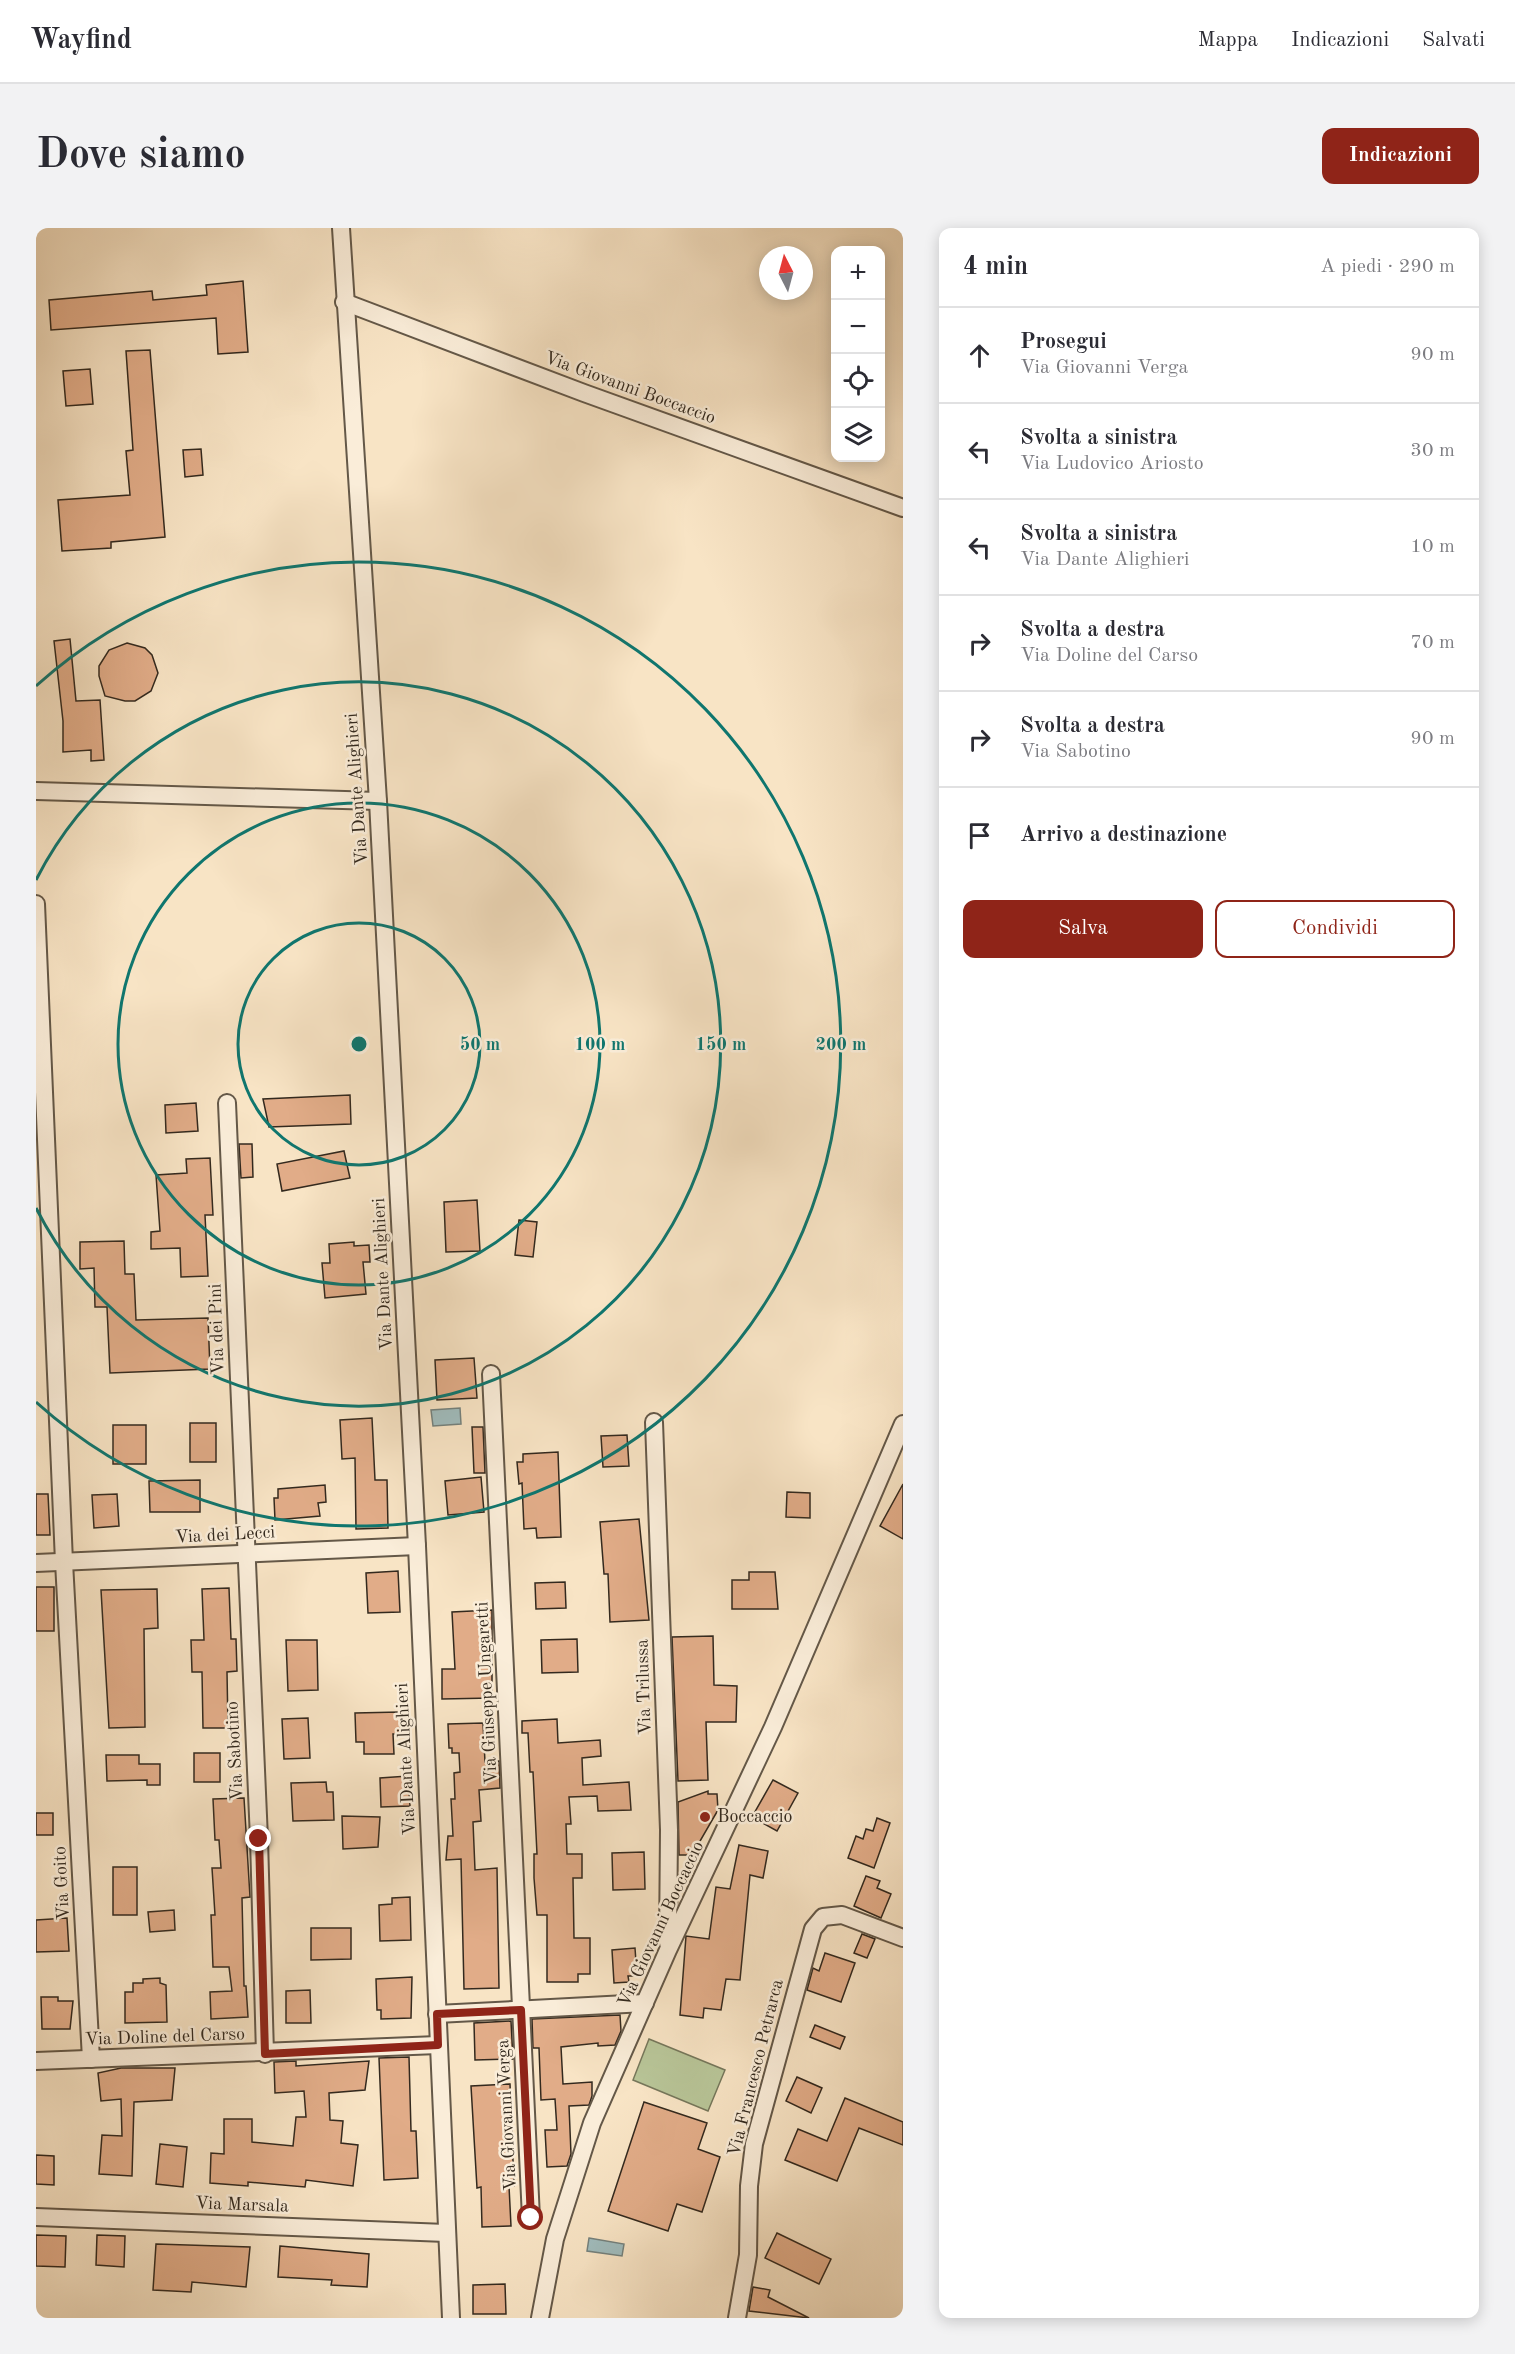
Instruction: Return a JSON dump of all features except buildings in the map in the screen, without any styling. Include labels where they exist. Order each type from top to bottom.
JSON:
[{"type":"street","name":"Via Dante Alighieri","points":[[341,228],[378,801],[417,1546],[451,2318]]},
{"type":"street","name":"Via Giovanni Boccaccio","points":[[344,302],[595,397],[903,508]]},
{"type":"street","points":[[36,791],[378,801]]},
{"type":"street","name":"Via Goito","points":[[36,904],[64,1562],[91,2059]]},
{"type":"street","name":"Via dei Pini","points":[[227,1103],[245,1554]]},
{"type":"street","name":"Via Giuseppe Ungaretti","points":[[491,1374],[521,2010]]},
{"type":"street","name":"Via Trilussa","points":[[654,1422],[669,1830],[668,1950]]},
{"type":"street","name":"Via Giovanni Boccaccio","points":[[540,2318],[555,2239],[574,2172],[599,2106],[668,1950],[773,1727],[903,1424]]},
{"type":"street","name":"Via dei Lecci","points":[[36,1563],[417,1546]]},
{"type":"street","name":"Via Sabotino","points":[[245,1554],[259,1839],[265,2054]]},
{"type":"street","name":"Via Francesco Petrarca","points":[[737,2318],[748,2255],[750,2178],[754,2144],[813,1929],[823,1917],[838,1914],[903,1938]]},
{"type":"street","points":[[437,2014],[645,2003]]},
{"type":"street","name":"Via Giovanni Verga","points":[[521,2010],[531,2218]]},
{"type":"street","name":"Via Doline del Carso","points":[[36,2061],[265,2054],[438,2045]]},
{"type":"street","name":"Via Marsala","points":[[36,2217],[446,2233]]},
{"type":"green space","points":[[649,2039],[725,2070],[708,2111],[633,2080]]},
{"type":"water","points":[[460,1408],[461,1424],[433,1426],[431,1410]]},
{"type":"water","points":[[589,2238],[624,2244],[622,2256],[587,2251]]},
{"type":"place","name":"Boccaccio","points":[[705,1817]]},
{"type":"route","points":[[259,1839],[265,2054],[438,2045],[437,2014],[521,2010],[531,2218]]}]
